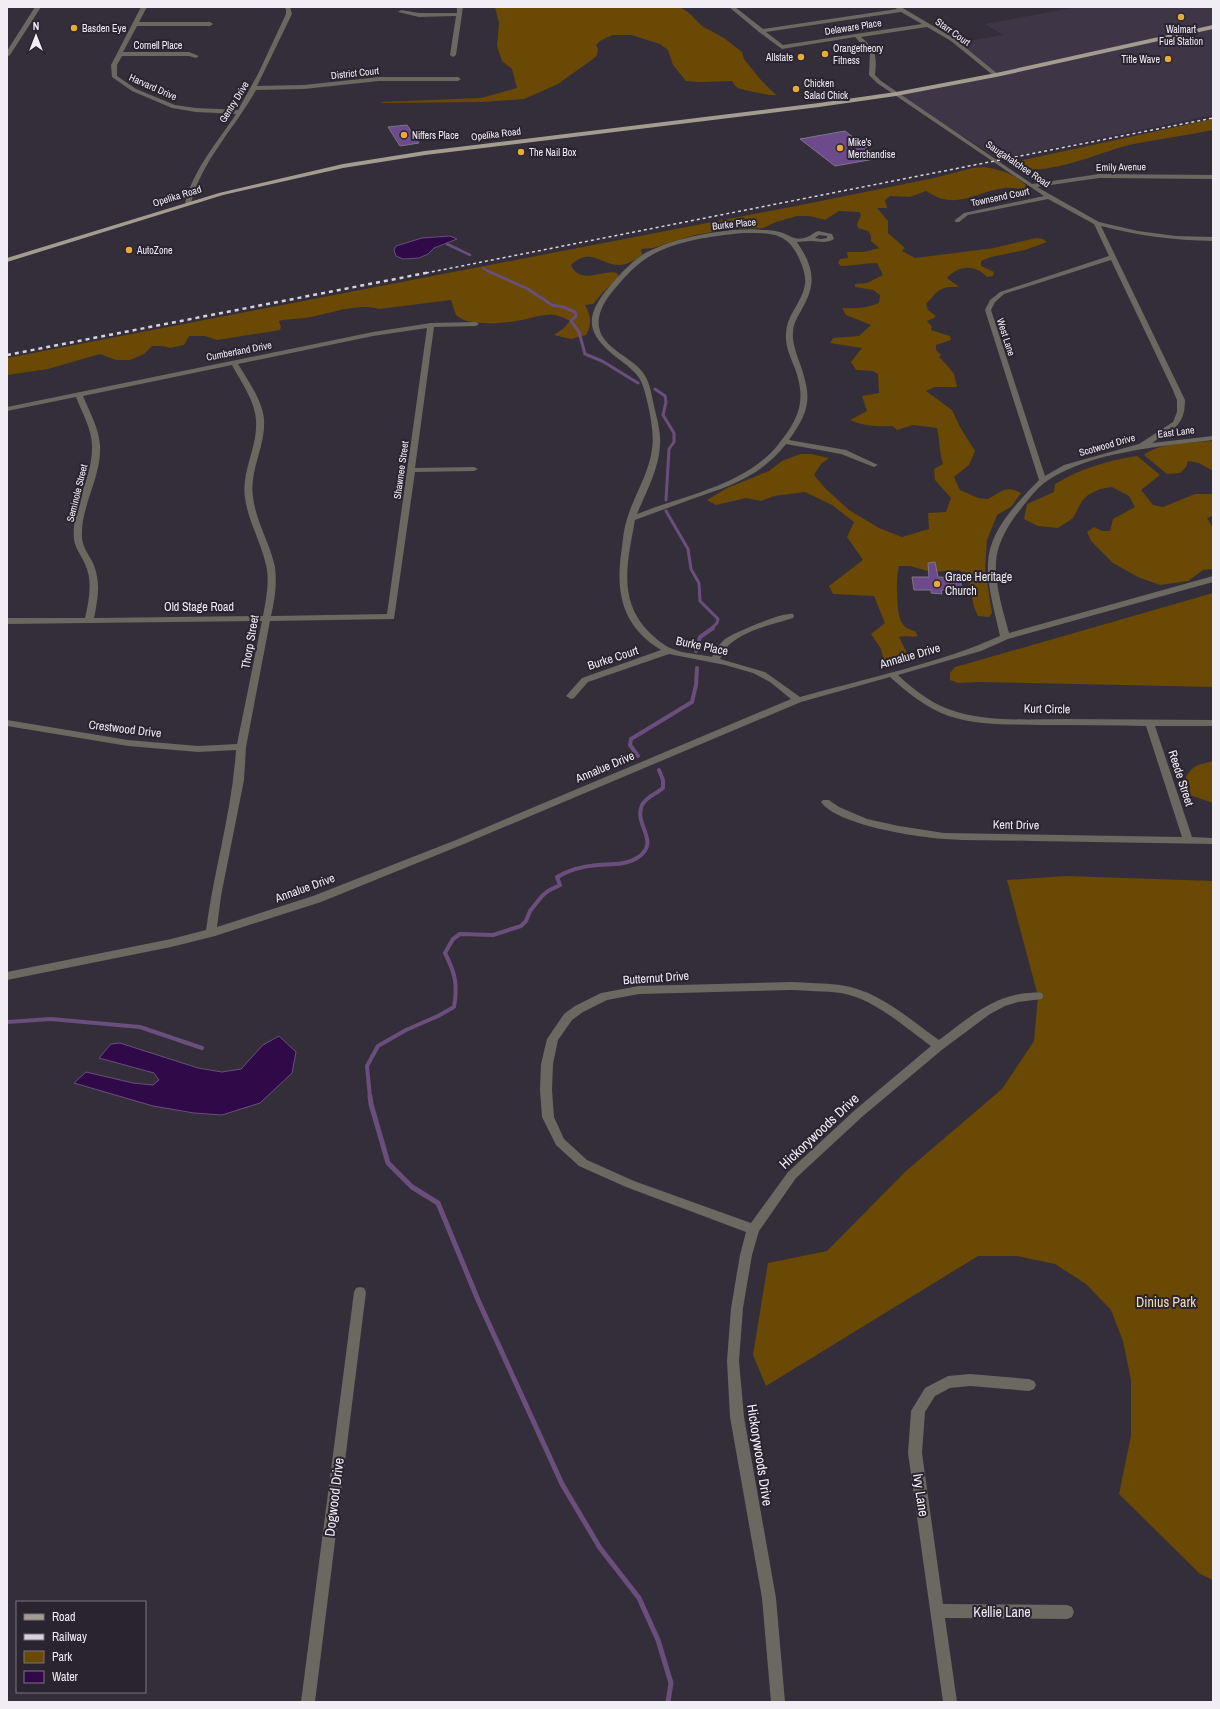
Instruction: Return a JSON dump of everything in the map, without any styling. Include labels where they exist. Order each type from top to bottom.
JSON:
[{"type":"main road","name":"Opelika Road","points":[[7,260],[188,203],[296,176],[384,159],[896,94],[996,75],[1213,27]]},
{"type":"street","points":[[7,55],[38,7]]},
{"type":"street","name":"Harvard Drive","points":[[144,7],[114,65],[114,76],[134,90],[174,106],[196,110],[240,112]]},
{"type":"street","name":"Gentry Drive","points":[[188,203],[193,181],[204,162],[240,112],[254,88],[289,14],[287,7]]},
{"type":"street","points":[[453,55],[460,7]]},
{"type":"street","points":[[732,7],[761,31],[900,8]]},
{"type":"street","name":"Starr Court","points":[[900,8],[953,40],[996,75]]},
{"type":"street","points":[[401,12],[419,15],[459,14]]},
{"type":"street","points":[[135,24],[210,24]]},
{"type":"street","name":"Delaware Place","points":[[761,31],[782,47],[927,25]]},
{"type":"street","name":"Saugahatchee Road","points":[[857,36],[870,46],[875,55],[872,75],[879,82],[1048,197],[1097,223],[1152,235],[1213,240]]},
{"type":"street","name":"Cornell Place","points":[[120,54],[188,54],[196,56]]},
{"type":"street","name":"District Court","points":[[254,88],[304,87],[379,79],[458,79]]},
{"type":"street","name":"Emily Avenue","points":[[1031,186],[1099,176],[1213,177]]},
{"type":"street","name":"Townsend Court","points":[[957,221],[966,214],[1048,197]]},
{"type":"street","name":"Scotwood Drive","points":[[1005,637],[993,583],[992,561],[997,540],[1008,521],[1022,502],[1043,480],[1067,468],[1095,458],[1142,446],[1176,423],[1181,412],[1181,400],[1097,223]]},
{"type":"street","name":"Burke Place","points":[[792,241],[772,232],[754,230],[699,238],[672,245],[644,257],[630,269],[599,305],[594,320],[597,335],[610,349],[628,362],[643,378],[648,389],[653,418],[656,449],[647,481],[630,518],[625,555],[625,600],[633,617],[650,637],[668,651],[715,660],[757,672],[778,684],[798,700]]},
{"type":"street","points":[[630,518],[745,476],[760,467],[785,442],[802,412],[805,395],[802,379],[790,341],[789,330],[807,291],[809,282],[804,263],[792,241],[811,239]]},
{"type":"street","name":"West Lane","points":[[1043,480],[988,310],[992,301],[1002,293],[1113,257]]},
{"type":"street","name":"Cumberland Drive","points":[[7,409],[373,334],[431,325],[476,324]]},
{"type":"street","name":"Shawnee Street","points":[[391,617],[431,325]]},
{"type":"street","name":"Thorp Street","points":[[211,933],[216,896],[239,780],[241,747],[267,619],[272,580],[270,564],[255,524],[248,497],[248,484],[258,439],[260,420],[257,409],[234,362]]},
{"type":"street","name":"Seminole Street","points":[[79,394],[96,445],[95,464],[78,524],[78,538],[82,552],[89,564],[94,578],[95,593],[89,620]]},
{"type":"street","name":"East Lane","points":[[1142,446],[1213,438]]},
{"type":"street","points":[[785,442],[843,452],[874,466]]},
{"type":"street","points":[[411,470],[474,469]]},
{"type":"street","name":"Annalue Drive","points":[[7,976],[171,943],[211,933],[317,899],[460,842],[798,700],[893,675],[978,649],[1005,637],[1213,579]]},
{"type":"street","points":[[715,660],[722,648],[729,641],[749,630],[790,616]]},
{"type":"street","name":"Old Stage Road","points":[[7,621],[391,617]]},
{"type":"street","name":"Burke Court","points":[[571,696],[585,680],[668,651]]},
{"type":"street","name":"Kurt Circle","points":[[893,675],[913,694],[928,703],[954,714],[970,718],[999,721],[1213,723]]},
{"type":"street","name":"Crestwood Drive","points":[[7,723],[128,743],[198,750],[241,747]]},
{"type":"street","name":"Reede Street","points":[[1150,723],[1188,841]]},
{"type":"street","name":"Kent Drive","points":[[826,802],[841,814],[911,832],[944,836],[1213,841]]},
{"type":"street","name":"Butternut Drive","points":[[753,1229],[630,1184],[583,1163],[560,1142],[548,1117],[546,1084],[548,1064],[554,1039],[568,1017],[579,1009],[606,996],[639,990],[791,986],[841,989],[857,993],[885,1007],[939,1046]]},
{"type":"street","name":"Hickorywoods Drive","points":[[778,1702],[769,1598],[737,1417],[733,1361],[737,1308],[746,1255],[753,1229],[792,1175],[859,1113],[939,1046],[986,1011],[1001,1003],[1018,998],[1038,996]]},
{"type":"street","name":"Dogwood Drive","points":[[308,1702],[360,1292]]},
{"type":"street","name":"Ivy Lane","points":[[950,1702],[915,1453],[918,1411],[930,1392],[948,1382],[970,1380],[1029,1385]]},
{"type":"street","name":"Kellie Lane","points":[[938,1611],[1067,1612]]},
{"type":"shaded area","points":[[1077,7],[1213,7],[1213,115],[999,159],[896,94],[996,75],[956,43],[1003,35],[985,24]]},
{"type":"green space","points":[[495,7],[680,7],[689,13],[702,26],[724,38],[742,52],[744,59],[760,79],[776,95],[763,94],[741,89],[736,87],[732,81],[686,81],[673,65],[668,50],[660,44],[631,35],[612,35],[600,41],[596,45],[598,49],[597,55],[593,59],[558,84],[524,99],[483,102],[380,102],[481,98],[517,88],[512,69],[502,61],[497,46],[499,23]]},
{"type":"green space","points":[[1213,119],[1213,130],[1129,145],[1055,167],[1026,169],[1015,165],[1014,162],[1023,160]]},
{"type":"green space","points":[[984,167],[1008,173],[1019,179],[1028,188],[1004,188],[955,200],[946,200],[926,191],[910,197],[890,196],[885,200],[887,208],[877,208],[888,221],[888,233],[905,248],[902,251],[915,258],[994,248],[1036,238],[1043,239],[1047,242],[1025,250],[991,257],[981,261],[981,266],[994,272],[993,276],[987,277],[972,268],[956,271],[947,278],[958,286],[942,289],[926,304],[928,310],[936,316],[927,321],[932,327],[931,330],[950,336],[951,340],[936,345],[936,350],[941,355],[939,357],[954,374],[957,387],[935,387],[926,391],[952,410],[960,427],[975,451],[969,465],[954,477],[960,490],[978,498],[988,499],[1007,489],[1021,493],[1011,507],[997,515],[987,540],[985,569],[992,613],[989,617],[978,616],[974,607],[968,577],[959,570],[931,572],[910,566],[899,566],[897,595],[900,619],[905,626],[915,631],[918,636],[899,637],[908,655],[903,663],[884,661],[881,649],[871,634],[885,623],[874,596],[833,594],[829,586],[863,560],[847,537],[854,522],[832,505],[805,492],[774,496],[761,501],[746,498],[716,505],[707,500],[727,488],[769,471],[782,461],[800,454],[811,454],[829,458],[821,464],[814,475],[825,488],[849,510],[879,528],[902,537],[929,529],[928,513],[946,512],[951,498],[935,480],[934,469],[943,464],[937,428],[913,425],[897,430],[892,426],[871,426],[850,420],[867,411],[862,396],[879,393],[878,374],[873,371],[856,370],[851,362],[862,348],[830,343],[833,338],[859,336],[871,325],[846,315],[842,308],[860,308],[879,303],[880,295],[873,290],[855,287],[855,284],[867,283],[883,275],[877,263],[841,266],[838,263],[840,259],[848,258],[847,252],[864,252],[879,248],[871,241],[871,236],[868,231],[858,228],[857,224],[861,215],[859,212],[839,211],[825,220],[809,216],[797,216],[776,222],[763,228],[730,229],[695,235],[653,248],[641,249],[642,255],[631,262],[621,265],[612,264],[595,258],[584,257],[571,265],[580,275],[586,276],[612,272],[617,273],[619,277],[593,304],[585,305],[589,312],[590,320],[588,331],[586,335],[571,339],[554,335],[564,328],[570,321],[557,316],[546,315],[502,323],[473,322],[464,320],[456,315],[451,300],[379,309],[370,307],[351,308],[304,318],[279,321],[281,327],[280,330],[217,340],[205,336],[189,336],[184,345],[170,348],[152,346],[144,354],[130,360],[116,360],[100,354],[48,369],[7,375],[7,358],[806,204],[934,178],[973,168]]},
{"type":"green space","points":[[1213,441],[1213,471],[1199,463],[1188,461],[1186,467],[1180,473],[1167,474],[1144,455],[1151,450],[1168,445]]},
{"type":"green space","points":[[1137,456],[1160,475],[1141,490],[1153,505],[1163,507],[1195,494],[1213,494],[1213,516],[1207,518],[1213,528],[1213,569],[1203,570],[1188,581],[1160,585],[1138,577],[1113,563],[1091,541],[1087,532],[1094,527],[1102,531],[1110,531],[1113,519],[1135,507],[1129,496],[1112,487],[1100,489],[1088,495],[1082,501],[1073,518],[1058,528],[1038,526],[1024,519],[1027,504],[1054,492],[1055,484],[1094,466]]},
{"type":"green space","points":[[1213,593],[1213,687],[980,682],[958,683],[950,680],[950,673],[955,667]]},
{"type":"green space","points":[[1213,761],[1213,803],[1187,794],[1183,784],[1191,770],[1197,766]]},
{"type":"green space","name":"Dinius Park","points":[[1066,876],[1213,881],[1213,1580],[1200,1574],[1119,1494],[1131,1436],[1131,1380],[1123,1341],[1111,1310],[1086,1284],[1055,1264],[1017,1256],[978,1256],[766,1386],[753,1355],[768,1263],[827,1251],[906,1171],[1002,1089],[1034,1041],[1038,996],[1007,880]]},
{"type":"water","points":[[450,236],[457,239],[434,248],[428,254],[419,258],[403,259],[396,256],[394,250],[396,246],[422,238]]},
{"type":"water","points":[[279,1036],[296,1052],[292,1073],[260,1103],[222,1115],[194,1113],[153,1106],[74,1083],[86,1072],[133,1083],[153,1085],[159,1080],[154,1073],[99,1058],[111,1044],[120,1043],[198,1068],[222,1072],[241,1069],[263,1045]]},
{"type":"building","name":"Niffers Place","points":[[407,125],[419,143],[400,146],[388,127]]},
{"type":"building","name":"Mike's Merchandise","points":[[845,131],[880,158],[835,166],[800,139]]},
{"type":"building","name":"Grace Heritage Church","points":[[935,562],[938,577],[960,578],[962,591],[941,590],[942,594],[931,593],[931,590],[914,590],[912,577],[929,577],[928,563]]},
{"type":"waterway","points":[[447,244],[470,255]]},
{"type":"waterway","points":[[483,268],[491,273]]},
{"type":"waterway","points":[[490,272],[528,289],[552,305],[563,307],[575,312],[576,316],[571,321],[579,332],[585,354],[602,361],[638,383]]},
{"type":"waterway","points":[[655,389],[665,396],[666,402],[663,415],[674,433],[674,442],[669,449],[666,500]]},
{"type":"waterway","points":[[666,511],[688,549],[691,569],[699,583],[700,601],[718,619],[717,623],[711,629]]},
{"type":"waterway","points":[[696,651],[700,637],[713,628]]},
{"type":"waterway","points":[[638,756],[630,745],[631,739],[692,702],[696,685],[697,668]]},
{"type":"waterway","points":[[370,1097],[367,1066],[378,1046],[406,1030],[438,1016],[454,1007],[456,985],[445,953],[453,939],[460,934],[493,935],[521,926],[526,921],[530,911],[542,896],[560,885],[557,877],[566,872],[582,867],[628,862],[637,858],[644,852],[647,846],[647,839],[640,812],[642,805],[646,800],[663,788],[663,780],[659,770]]},
{"type":"waterway","points":[[7,1022],[51,1019],[140,1027],[202,1048]]},
{"type":"waterway","points":[[370,1096],[388,1163],[412,1187],[438,1203],[478,1300],[562,1484],[600,1548],[639,1598],[658,1640],[671,1683],[668,1702]]},
{"type":"railway","points":[[426,273],[1213,118]]},
{"type":"railway","points":[[7,355],[431,272]]},
{"type":"place","name":"Walmart Fuel Station","points":[[1181,17]]},
{"type":"place","name":"Basden Eye","points":[[74,28]]},
{"type":"place","name":"Orangetheory Fitness","points":[[825,54]]},
{"type":"place","name":"Allstate","points":[[801,57]]},
{"type":"place","name":"Title Wave","points":[[1168,59]]},
{"type":"place","name":"Chicken Salad Chick","points":[[796,89]]},
{"type":"place","name":"Niffers Place","points":[[404,135]]},
{"type":"place","name":"Mike's Merchandise","points":[[840,148]]},
{"type":"place","name":"The Nail Box","points":[[521,152]]},
{"type":"place","name":"AutoZone","points":[[129,250]]},
{"type":"place","name":"Grace Heritage Church","points":[[937,584]]}]
